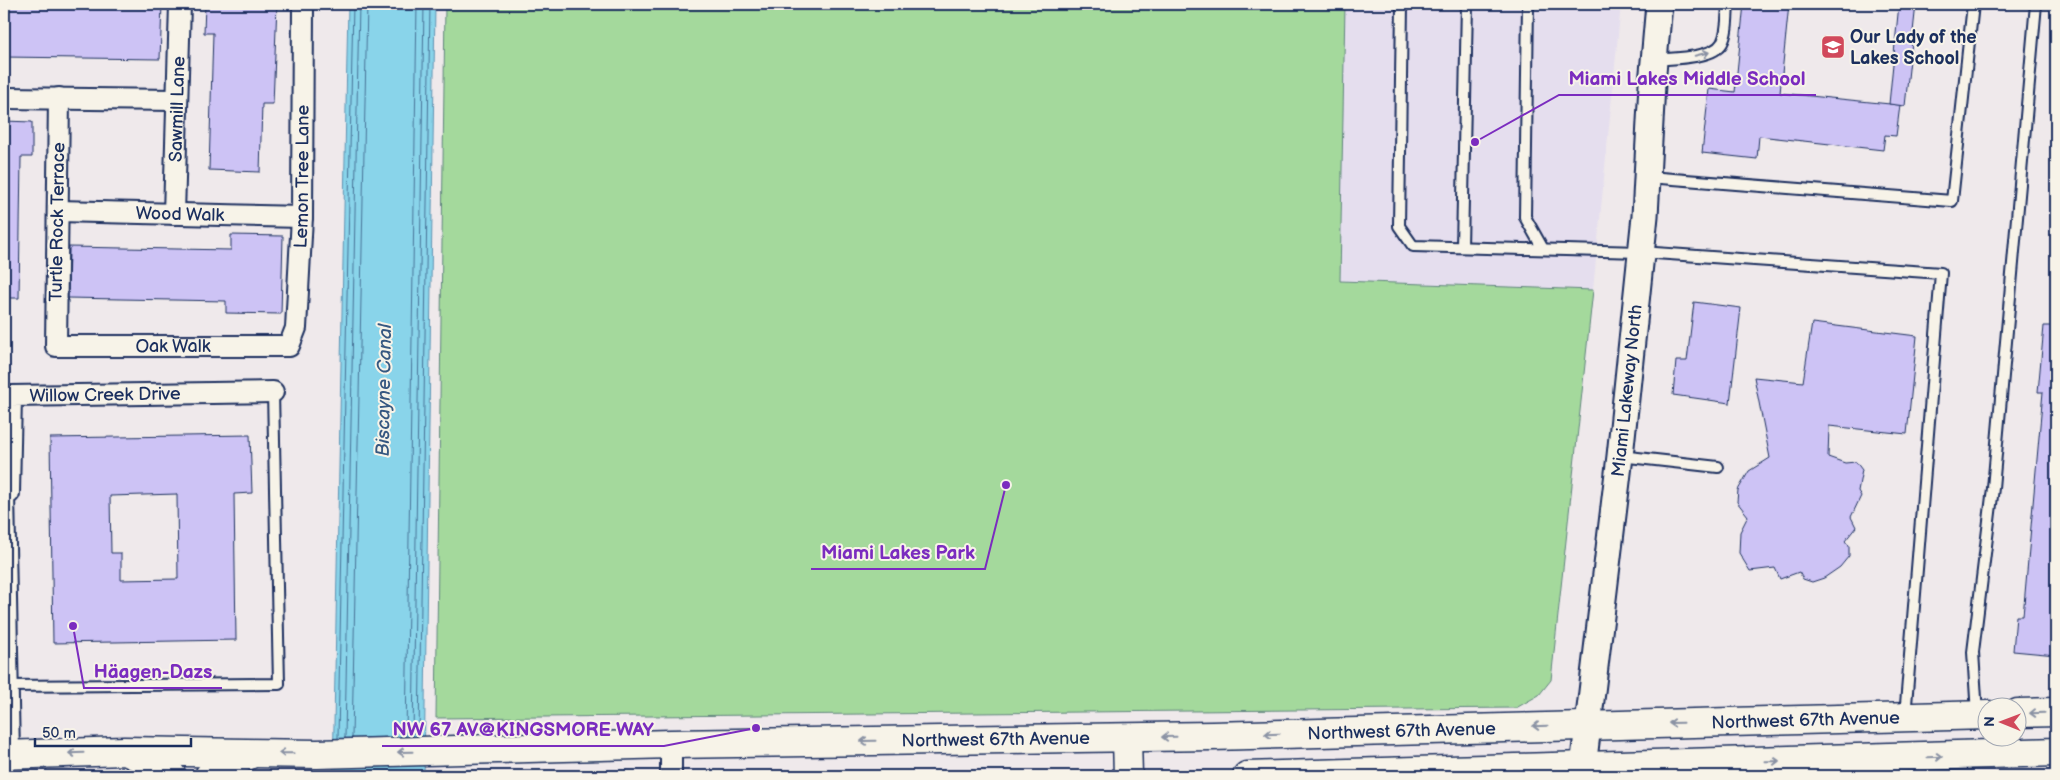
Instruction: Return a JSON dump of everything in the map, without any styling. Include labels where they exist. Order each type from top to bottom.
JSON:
[{"type":"main road","points":[[2028,713],[2056,712]]},
{"type":"main road","name":"Northwest 67th Avenue","points":[[9,755],[124,752],[317,754],[671,744],[1127,738],[1978,715]]},
{"type":"main road","points":[[1127,738],[1128,776]]},
{"type":"main road","points":[[124,752],[150,762],[172,776]]},
{"type":"main road","points":[[1247,776],[1583,771],[2056,752]]},
{"type":"main road","points":[[209,776],[229,764],[255,753]]},
{"type":"street","name":"Sawmill Lane","points":[[174,214],[180,4]]},
{"type":"street","name":"Lemon Tree Lane","points":[[290,346],[296,328],[302,217],[303,4]]},
{"type":"street","name":"Miami Lakeway North","points":[[1583,771],[1620,456],[1641,252],[1659,4]]},
{"type":"street","points":[[4,98],[176,100]]},
{"type":"street","name":"Turtle Rock Terrace","points":[[56,346],[58,98]]},
{"type":"street","name":"Wood Walk","points":[[58,211],[302,217]]},
{"type":"street","name":"Oak Walk","points":[[56,346],[290,346]]},
{"type":"street","name":"Willow Creek Drive","points":[[6,493],[7,396],[273,392]]},
{"type":"street","points":[[671,744],[671,776]]},
{"type":"lane","points":[[1402,4],[1399,226],[1413,246],[1641,252],[1941,273],[1905,717]]},
{"type":"lane","points":[[1462,248],[1467,4]]},
{"type":"lane","points":[[1528,4],[1525,217],[1543,249]]},
{"type":"lane","points":[[1654,60],[1700,55],[1713,51],[1722,43],[1728,4]]},
{"type":"lane","points":[[1647,177],[1952,201],[1973,4]]},
{"type":"lane","points":[[1980,698],[1973,652],[1993,488],[2036,4]]},
{"type":"lane","points":[[8,686],[279,684],[273,392]]},
{"type":"lane","points":[[1620,456],[1718,467]]},
{"type":"lane","points":[[6,493],[9,755]]},
{"type":"shaded area","points":[[1345,4],[1621,4],[1593,290],[1340,281]]},
{"type":"green space","points":[[445,4],[1345,4],[1340,281],[1593,290],[1551,680],[1539,695],[1516,708],[436,718]]},
{"type":"water","name":"Biscayne Canal","points":[[348,4],[435,4],[424,776],[333,776]]},
{"type":"building","points":[[4,4],[162,4],[160,59],[4,57]]},
{"type":"building","points":[[205,4],[277,4],[273,104],[262,104],[260,172],[209,170],[213,33],[204,33]]},
{"type":"building","points":[[1744,4],[1789,4],[1780,93],[1900,105],[1896,136],[1885,135],[1883,150],[1759,136],[1757,159],[1702,153],[1709,89],[1735,92]]},
{"type":"building","points":[[1899,4],[1916,4],[1905,106],[1889,104]]},
{"type":"building","points":[[4,121],[32,122],[32,157],[21,157],[19,298],[4,298]]},
{"type":"building","points":[[231,235],[283,236],[281,314],[226,313],[226,301],[68,298],[69,247],[231,250]]},
{"type":"building","points":[[1694,302],[1741,308],[1730,403],[1673,395],[1676,361],[1687,361]]},
{"type":"building","points":[[1812,323],[1917,336],[1907,434],[1829,426],[1828,457],[1845,463],[1856,462],[1862,470],[1858,491],[1861,496],[1851,517],[1856,527],[1845,541],[1849,546],[1849,556],[1840,567],[1824,578],[1812,582],[1803,579],[1799,572],[1780,579],[1775,568],[1750,571],[1739,553],[1740,532],[1748,516],[1737,502],[1738,490],[1749,471],[1770,458],[1754,377],[1803,382]]},
{"type":"building","points":[[2044,326],[2056,326],[2056,655],[2013,651],[2016,616],[2023,616],[2043,392],[2038,392]]},
{"type":"building","points":[[250,435],[252,493],[234,494],[236,640],[53,643],[50,438]],"holes":[[[177,494],[178,579],[121,580],[121,553],[111,553],[110,496]]]},
{"type":"place","name":"Our Lady of the Lakes School","points":[[1833,47]]},
{"type":"place","name":"Miami Lakes Middle School","points":[[1475,142]]},
{"type":"place","name":"Miami Lakes Park","points":[[1006,485]]},
{"type":"place","name":"Häagen-Dazs","points":[[73,626]]},
{"type":"place","name":"NW 67 AV@KINGSMORE WAY","points":[[756,728]]}]
